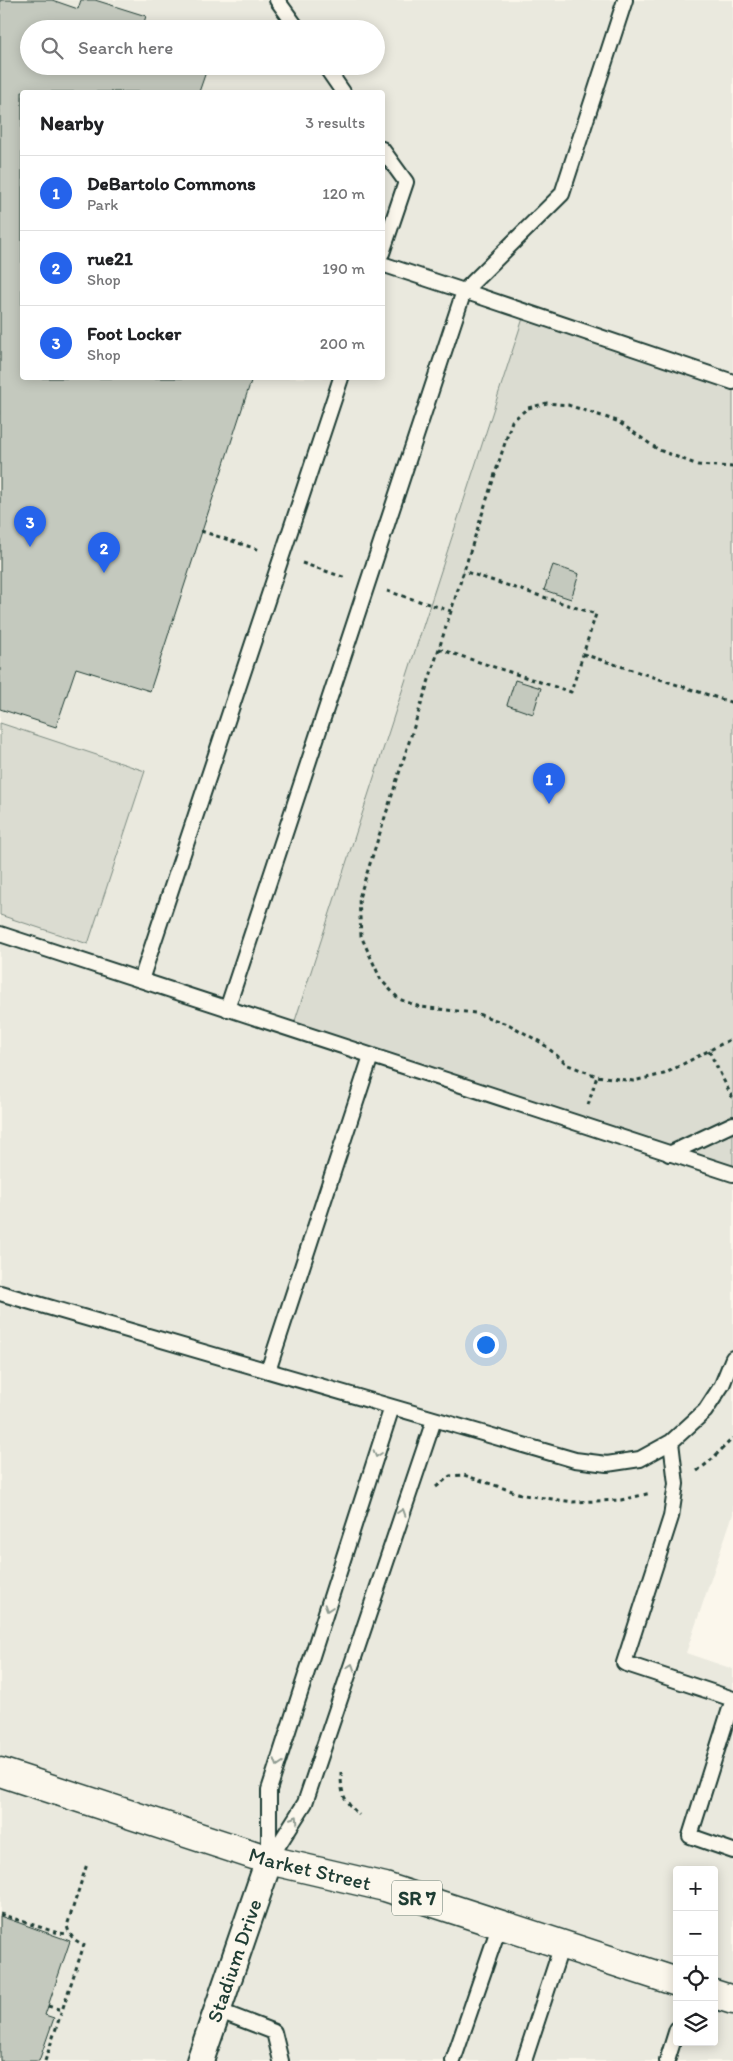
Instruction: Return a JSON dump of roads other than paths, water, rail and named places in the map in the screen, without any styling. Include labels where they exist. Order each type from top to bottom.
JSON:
[{"type":"main road","name":"Market Street","points":[[0,1772],[269,1860],[386,1887],[673,1981]]},
{"type":"main road","points":[[718,1995],[733,2000]]},
{"type":"street","name":"Stadium Drive","points":[[200,2061],[269,1860]]},
{"type":"lane","points":[[277,0],[291,20]]},
{"type":"lane","points":[[227,1009],[464,291],[562,194],[625,0]]},
{"type":"lane","points":[[331,75],[342,90]]},
{"type":"lane","points":[[385,153],[406,182],[385,244]]},
{"type":"lane","points":[[385,265],[733,382]]},
{"type":"lane","points":[[141,980],[340,380]]},
{"type":"lane","points":[[0,934],[733,1174]]},
{"type":"lane","points":[[268,1371],[371,1056]]},
{"type":"lane","points":[[669,1154],[733,1124]]},
{"type":"lane","points":[[0,1293],[574,1460],[607,1464],[640,1459],[671,1442],[705,1412],[722,1384],[733,1358]]},
{"type":"lane","points":[[269,1860],[269,1790],[392,1407]]},
{"type":"lane","points":[[269,1860],[305,1803],[434,1420]]},
{"type":"lane","points":[[671,1442],[676,1484],[671,1518],[624,1663],[733,1699],[690,1836],[733,1851]]},
{"type":"lane","points":[[453,2061],[500,1924]]},
{"type":"lane","points":[[524,2061],[562,1945]]},
{"type":"lane","points":[[217,2010],[274,2032],[281,2061]]},
{"type":"lane","points":[[531,2061],[533,2033]]},
{"type":"lane","points":[[667,2061],[673,2042]]},
{"type":"place","name":"Foot Locker","points":[[30,547]]},
{"type":"place","name":"rue21","points":[[104,573]]},
{"type":"place","name":"DeBartolo Commons","points":[[549,804]]}]
